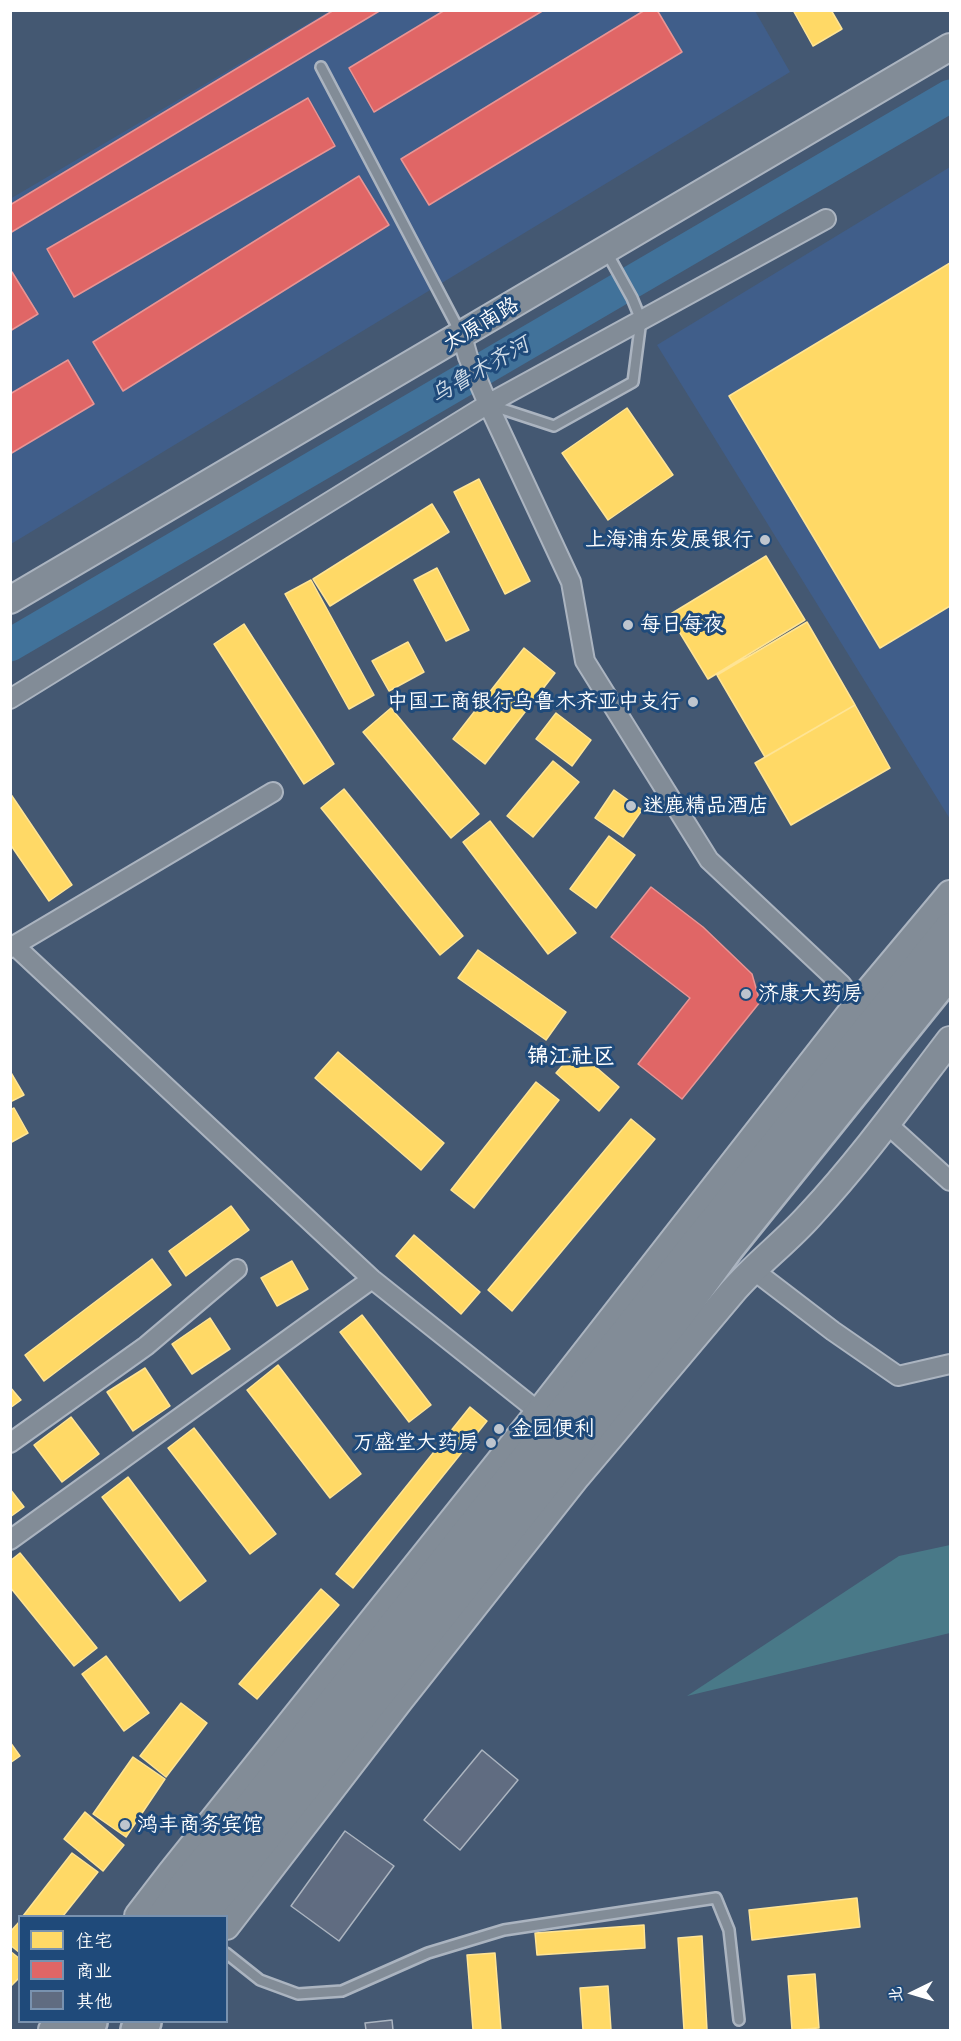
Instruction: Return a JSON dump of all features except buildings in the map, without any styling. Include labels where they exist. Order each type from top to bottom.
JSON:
[{"type":"highway","points":[[166,1915],[186,1886],[253,1806],[694,1249],[951,930]]},
{"type":"highway","points":[[200,1915],[682,1308],[735,1238],[951,970]]},
{"type":"highway","points":[[141,1915],[253,1806]]},
{"type":"highway","points":[[211,1915],[226,1884]]},
{"type":"main road","points":[[10,584],[461,338],[951,31]]},
{"type":"main road","name":"太原南路","points":[[10,600],[461,338],[611,260],[951,47]]},
{"type":"main road","points":[[140,1915],[171,1873],[539,1412],[857,1005],[951,894]]},
{"type":"main road","points":[[228,1923],[399,1701],[577,1476],[752,1269],[809,1216],[951,1040]]},
{"type":"street","points":[[10,699],[487,399],[641,320],[826,219]]},
{"type":"street","points":[[461,338],[571,582],[585,661],[709,860],[841,984],[857,1005]]},
{"type":"street","points":[[273,792],[12,946],[372,1279],[539,1412]]},
{"type":"street","points":[[886,1123],[951,1181]]},
{"type":"street","points":[[10,1443],[147,1346],[237,1269]]},
{"type":"street","points":[[752,1269],[833,1331],[898,1376],[951,1364]]},
{"type":"street","points":[[10,1540],[372,1279]]},
{"type":"lane","points":[[321,67],[461,338]]},
{"type":"lane","points":[[487,399],[554,426],[633,382],[641,320],[611,260]]},
{"type":"lane","points":[[228,1955],[260,1980],[298,1994],[342,1991],[428,1953],[504,1930],[716,1898],[729,1930],[739,2020]]},
{"type":"shaded area","points":[[329,11],[755,11],[790,72],[11,544],[10,199]]},
{"type":"shaded area","points":[[950,167],[950,819],[657,345]]},
{"type":"shaded area","points":[[950,1545],[950,1633],[687,1696],[899,1556]]},
{"type":"waterway","name":"乌鲁木齐河","points":[[10,645],[950,96]]},
{"type":"place","name":"上海浦东发展银行","points":[[765,540]]},
{"type":"place","name":"每日每夜","points":[[628,625]]},
{"type":"place","name":"中国工商银行乌鲁木齐亚中支行","points":[[693,702]]},
{"type":"place","name":"迷鹿精品酒店","points":[[631,806]]},
{"type":"place","name":"济康大药房","points":[[746,994]]},
{"type":"place","name":"金园便利","points":[[499,1429]]},
{"type":"place","name":"万盛堂大药房","points":[[491,1443]]},
{"type":"place","name":"鸿丰商务宾馆","points":[[125,1825]]},
{"type":"district","name":"锦江社区","points":[[571,1056]]}]
